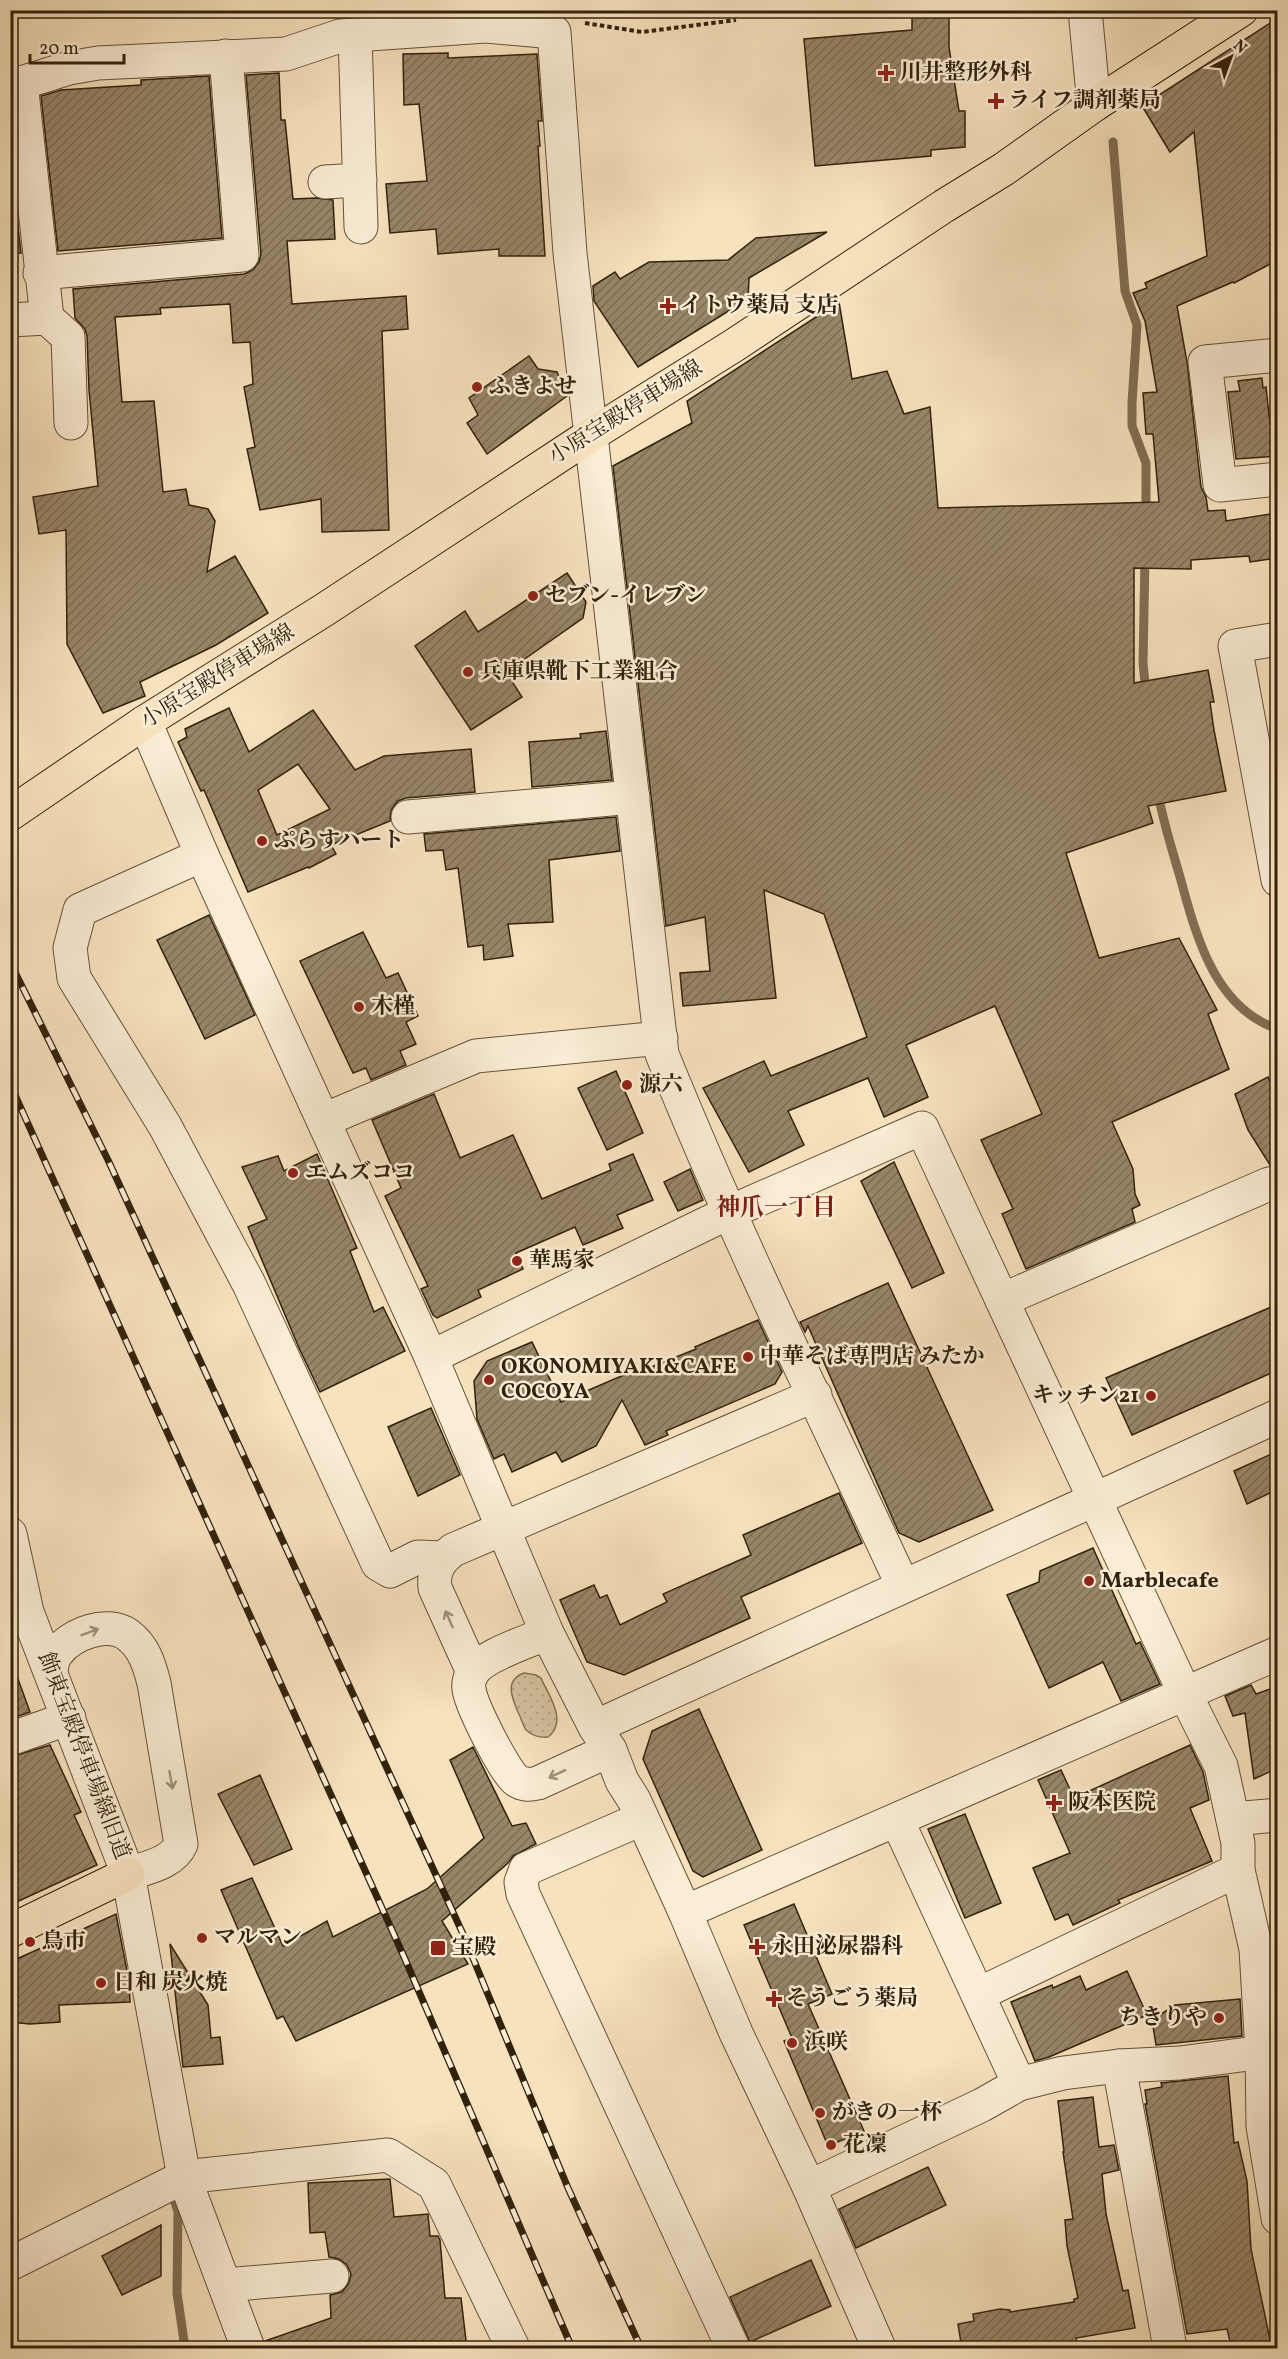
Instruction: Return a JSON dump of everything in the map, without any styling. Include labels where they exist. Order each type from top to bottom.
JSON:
[{"type":"main road","name":"小原宝殿停車場線","points":[[10,814],[145,722],[324,610],[589,435],[733,346],[944,206],[1004,170],[1094,105],[1240,10]]},
{"type":"main road","points":[[10,1930],[129,1874]]},
{"type":"street","points":[[1085,10],[1094,105]]},
{"type":"street","points":[[71,423],[68,336],[47,318],[16,83],[69,68],[98,63],[286,54],[340,36],[486,26],[554,32],[570,253],[589,435],[662,1038],[662,1054],[730,1212],[903,1586]]},
{"type":"street","points":[[356,35],[361,227]]},
{"type":"street","points":[[40,273],[242,255],[226,56]]},
{"type":"street","points":[[325,182],[360,180]]},
{"type":"street","points":[[10,320],[47,318]]},
{"type":"street","points":[[1278,355],[1205,362],[1220,485],[1278,479]]},
{"type":"street","points":[[1278,639],[1235,646],[1278,880]]},
{"type":"street","points":[[145,722],[202,855],[431,1357],[547,1633],[602,1738],[685,1912],[736,2033],[809,2187],[879,2349]]},
{"type":"street","points":[[408,817],[633,797]]},
{"type":"street","points":[[202,855],[80,910],[70,948],[74,978],[165,1126],[249,1284],[378,1564],[390,1571],[418,1557],[443,1558]]},
{"type":"street","points":[[324,1120],[476,1056],[662,1038]]},
{"type":"street","points":[[431,1357],[730,1212],[922,1128],[1185,1694],[1221,1766],[1238,1843],[1238,1870],[1256,1949],[1270,2051],[1263,2126],[1278,2218]]},
{"type":"street","points":[[1002,1300],[1278,1182]]},
{"type":"street","points":[[473,1672],[435,1588],[434,1578],[437,1565],[443,1558],[453,1550],[814,1395]]},
{"type":"street","points":[[547,1633],[484,1660],[473,1672],[469,1683],[471,1696],[503,1765],[516,1780],[527,1785],[538,1783],[602,1738],[903,1586],[1278,1416]]},
{"type":"street","name":"飾東宝殿停車場線旧道","points":[[10,1534],[27,1612],[129,1874],[184,2177],[248,2349]]},
{"type":"street","points":[[51,1671],[56,1653],[72,1640],[94,1630],[112,1627],[126,1633],[137,1643],[147,1658],[154,1683],[181,1844],[179,1849],[168,1858],[129,1874]]},
{"type":"street","points":[[685,1912],[1278,1653]]},
{"type":"street","points":[[10,1739],[69,1718]]},
{"type":"street","points":[[1233,1819],[1278,1815]]},
{"type":"street","points":[[641,1819],[526,1869],[521,1882],[523,1894],[733,2349]]},
{"type":"street","points":[[897,1820],[1019,2084]]},
{"type":"street","points":[[979,1994],[1238,1870]]},
{"type":"street","points":[[809,2187],[972,2110],[1019,2084],[1063,2073],[1119,2066],[1180,2063],[1270,2051]]},
{"type":"street","points":[[1119,2066],[1170,2349]]},
{"type":"street","points":[[10,2264],[184,2177],[388,2155],[434,2184],[513,2349]]},
{"type":"street","points":[[225,2285],[332,2276]]},
{"type":"path","points":[[554,32],[566,19],[642,32],[736,20]]},
{"type":"shaded area","points":[[524,1673],[541,1678],[555,1708],[556,1724],[554,1731],[548,1737],[537,1736],[526,1730],[514,1701],[512,1685],[518,1676]]},
{"type":"building","points":[[912,10],[949,10],[949,47],[959,111],[965,111],[965,147],[931,150],[931,156],[815,166],[804,39],[912,30]]},
{"type":"building","points":[[1278,18],[1278,260],[1234,283],[1177,306],[1187,362],[1201,487],[1206,497],[1208,511],[1225,510],[1226,521],[1270,514],[1277,558],[1250,562],[1249,556],[1191,560],[1191,569],[1134,568],[1134,683],[1208,670],[1214,702],[1210,702],[1214,730],[1226,791],[1148,806],[1153,823],[1066,853],[1099,958],[1179,938],[1217,1010],[1208,1014],[1229,1069],[1112,1122],[1133,1169],[1135,1194],[1140,1205],[1132,1209],[1135,1222],[1026,1269],[1002,1214],[1013,1209],[981,1140],[1042,1114],[995,1006],[906,1045],[928,1097],[884,1117],[868,1078],[788,1111],[804,1145],[749,1172],[703,1088],[764,1061],[771,1076],[867,1037],[824,914],[764,890],[776,998],[683,1006],[680,973],[710,971],[705,917],[666,926],[613,466],[692,423],[687,401],[839,302],[852,379],[887,371],[904,414],[930,407],[938,508],[1159,502],[1153,434],[1146,434],[1143,393],[1157,392],[1145,321],[1133,293],[1147,288],[1145,283],[1207,256],[1194,132],[1170,152],[1142,106]]},
{"type":"building","points":[[448,53],[448,58],[537,54],[542,121],[538,121],[540,146],[538,146],[545,256],[499,256],[499,249],[438,254],[436,229],[390,233],[386,184],[427,181],[419,104],[404,105],[403,54]]},
{"type":"building","points":[[279,73],[281,120],[285,120],[293,199],[333,200],[335,239],[287,241],[292,304],[406,296],[408,329],[382,331],[389,530],[322,532],[321,499],[260,510],[247,449],[255,447],[244,387],[253,384],[250,342],[233,343],[230,304],[160,308],[161,314],[115,317],[122,402],[154,401],[163,492],[186,489],[189,505],[208,509],[215,521],[207,572],[235,556],[268,613],[216,645],[140,682],[145,696],[103,713],[67,644],[66,530],[39,534],[33,497],[98,486],[89,390],[87,336],[85,329],[75,318],[73,289],[244,274],[253,270],[261,254],[246,75]]},
{"type":"building","points":[[209,76],[222,238],[58,251],[41,96],[61,90],[141,85],[141,80]]},
{"type":"building","points":[[10,159],[21,253],[10,253]]},
{"type":"building","points":[[827,232],[749,278],[748,299],[638,367],[594,301],[593,286],[615,272],[620,279],[649,262],[728,260],[756,238]]},
{"type":"building","points":[[529,356],[538,369],[557,372],[567,396],[487,454],[467,423],[478,415],[469,398]]},
{"type":"building","points":[[1262,378],[1263,388],[1266,387],[1270,424],[1276,424],[1278,432],[1278,456],[1236,459],[1228,392],[1240,391],[1238,381]]},
{"type":"building","points":[[567,573],[586,602],[583,618],[506,672],[522,697],[471,730],[415,646],[465,611],[478,632]]},
{"type":"building","points":[[229,708],[249,752],[313,710],[355,770],[384,756],[471,749],[475,792],[406,798],[398,801],[391,810],[390,821],[331,845],[336,854],[309,868],[248,892],[204,790],[201,791],[178,742],[187,737],[185,729]],"holes":[[[298,764],[330,809],[277,835],[258,790]]]},
{"type":"building","points":[[606,731],[612,780],[532,787],[529,742],[581,738],[580,734]]},
{"type":"building","points":[[616,817],[620,851],[549,860],[553,922],[508,924],[513,956],[484,960],[483,945],[468,947],[458,868],[446,870],[443,850],[426,851],[424,834]]},
{"type":"building","points":[[209,915],[255,1015],[205,1039],[157,940]]},
{"type":"building","points":[[363,932],[386,978],[398,973],[418,1016],[406,1022],[416,1044],[400,1051],[406,1065],[371,1080],[366,1068],[353,1073],[300,961]]},
{"type":"building","points":[[616,1071],[643,1133],[607,1150],[578,1088]]},
{"type":"building","points":[[1268,1077],[1278,1098],[1278,1164],[1270,1165],[1248,1130],[1235,1094]]},
{"type":"building","points":[[434,1094],[460,1158],[513,1135],[542,1199],[611,1170],[609,1164],[633,1154],[653,1200],[617,1215],[623,1228],[583,1245],[575,1227],[516,1253],[523,1269],[478,1290],[481,1297],[437,1318],[433,1315],[421,1289],[428,1286],[385,1196],[401,1188],[372,1120]]},
{"type":"building","points":[[317,1154],[357,1248],[350,1251],[374,1312],[383,1307],[405,1351],[320,1392],[248,1227],[267,1219],[242,1167],[278,1156],[284,1171]]},
{"type":"building","points":[[894,1162],[944,1273],[912,1288],[861,1181]]},
{"type":"building","points":[[690,1169],[703,1200],[678,1211],[664,1182]]},
{"type":"building","points":[[888,1283],[993,1510],[919,1542],[899,1533],[808,1326],[805,1332],[800,1322]]},
{"type":"building","points":[[1278,1304],[1278,1370],[1132,1435],[1106,1378]]},
{"type":"building","points":[[758,1320],[782,1372],[775,1384],[666,1431],[668,1435],[645,1445],[622,1400],[596,1446],[562,1462],[556,1452],[512,1472],[504,1454],[494,1459],[477,1419],[474,1381],[487,1361],[532,1342],[561,1402],[640,1368],[639,1372],[696,1349],[695,1347]]},
{"type":"building","points":[[431,1408],[460,1475],[418,1496],[388,1427]]},
{"type":"building","points":[[1278,1451],[1278,1489],[1247,1504],[1234,1471]]},
{"type":"building","points":[[839,1493],[862,1543],[741,1597],[750,1618],[624,1675],[587,1662],[560,1600],[594,1585],[600,1598],[607,1595],[620,1625],[667,1602],[663,1594],[751,1555],[743,1535]]},
{"type":"building","points":[[1093,1548],[1136,1644],[1140,1642],[1160,1684],[1121,1701],[1103,1662],[1049,1688],[1007,1595],[1039,1582],[1040,1571]]},
{"type":"building","points":[[10,1668],[14,1668],[30,1712],[10,1719]]},
{"type":"building","points":[[1251,1685],[1256,1694],[1278,1686],[1278,1768],[1254,1779],[1245,1713],[1233,1716],[1225,1696]]},
{"type":"building","points":[[699,1709],[762,1850],[703,1877],[693,1871],[643,1759],[652,1731]]},
{"type":"building","points":[[50,1745],[81,1812],[74,1815],[97,1865],[10,1905],[10,1757]]},
{"type":"building","points":[[1190,1745],[1203,1772],[1209,1800],[1190,1808],[1212,1861],[1118,1900],[1120,1903],[1073,1925],[1068,1914],[1055,1920],[1033,1868],[1070,1853],[1038,1780],[1061,1770],[1074,1798]]},
{"type":"building","points":[[473,1747],[512,1826],[526,1823],[536,1844],[513,1856],[442,1921],[468,1964],[296,2041],[283,2016],[277,2019],[221,1890],[252,1878],[283,1946],[327,1921],[333,1937],[427,1889],[484,1838],[450,1760]]},
{"type":"building","points":[[260,1775],[292,1849],[254,1865],[218,1794]]},
{"type":"building","points":[[965,1814],[1001,1903],[965,1918],[928,1829]]},
{"type":"building","points":[[794,1904],[832,1994],[808,2004],[864,2131],[828,2146],[784,2041],[792,2038],[744,1925]]},
{"type":"building","points":[[116,1914],[129,1981],[130,2002],[59,2005],[60,2022],[30,2024],[10,2022],[10,1962]]},
{"type":"building","points":[[170,1944],[208,2005],[211,2038],[220,2037],[223,2064],[183,2067]]},
{"type":"building","points":[[1127,1971],[1147,2015],[1035,2061],[1011,2002],[1080,1976],[1086,1990]]},
{"type":"building","points":[[1240,1999],[1242,2036],[1156,2045],[1152,2020],[1175,2005]]},
{"type":"building","points":[[1228,2076],[1234,2143],[1238,2142],[1247,2181],[1251,2249],[1272,2349],[1232,2349],[1227,2329],[1187,2334],[1145,2104],[1147,2104],[1145,2090],[1162,2087],[1161,2083]]},
{"type":"building","points":[[1093,2097],[1099,2147],[1114,2145],[1119,2170],[1102,2174],[1106,2214],[1123,2291],[1128,2290],[1135,2328],[1076,2338],[1077,2344],[1048,2349],[962,2349],[958,2324],[974,2321],[973,2314],[1000,2309],[1010,2310],[1010,2312],[1074,2302],[1074,2299],[1078,2298],[1067,2246],[1065,2220],[1073,2219],[1058,2101]]},
{"type":"building","points":[[928,2167],[946,2205],[856,2248],[839,2209]]},
{"type":"building","points":[[390,2179],[394,2217],[428,2214],[430,2236],[438,2236],[440,2240],[445,2298],[461,2298],[467,2349],[266,2349],[265,2341],[331,2318],[330,2295],[342,2292],[349,2283],[351,2274],[347,2265],[339,2259],[329,2257],[325,2232],[310,2233],[308,2183]]},
{"type":"building","points":[[161,2225],[161,2276],[122,2295],[102,2256]]},
{"type":"building","points":[[811,2260],[831,2306],[750,2342],[730,2297]]},
{"type":"waterway","points":[[1113,142],[1125,291],[1137,325],[1132,426],[1146,463],[1146,513]]},
{"type":"waterway","points":[[1145,557],[1143,663],[1146,693]]},
{"type":"waterway","points":[[1158,793],[1193,922],[1211,967],[1223,987],[1238,1005],[1256,1019],[1278,1029]]},
{"type":"waterway","points":[[171,2189],[178,2212],[177,2293],[185,2348]]},
{"type":"railway","points":[[10,962],[108,1160],[463,1934],[568,2188],[641,2348]]},
{"type":"railway","points":[[10,1084],[405,1959],[572,2348]]},
{"type":"place","name":"川井整形外科","points":[[886,73]]},
{"type":"place","name":"ライフ調剤薬局","points":[[996,101]]},
{"type":"place","name":"イトウ薬局 支店","points":[[668,306]]},
{"type":"place","name":"ふきよせ","points":[[477,387]]},
{"type":"place","name":"セブン-イレブン","points":[[533,596]]},
{"type":"place","name":"兵庫県靴下工業組合","points":[[468,672]]},
{"type":"place","name":"ぷらすハート","points":[[262,841]]},
{"type":"place","name":"木槿","points":[[359,1007]]},
{"type":"place","name":"源六","points":[[627,1085]]},
{"type":"place","name":"エムズココ","points":[[293,1173]]},
{"type":"place","name":"華馬家","points":[[517,1261]]},
{"type":"place","name":"中華そば専門店 みたか","points":[[748,1357]]},
{"type":"place","name":"OKONOMIYAKI&CAFE COCOYA","points":[[489,1380]]},
{"type":"place","name":"キッチン21","points":[[1151,1396]]},
{"type":"place","name":"Marblecafe","points":[[1089,1581]]},
{"type":"place","name":"阪本医院","points":[[1054,1803]]},
{"type":"place","name":"マルマン","points":[[202,1938]]},
{"type":"place","name":"鳥市","points":[[30,1942]]},
{"type":"place","name":"永田泌尿器科","points":[[757,1947]]},
{"type":"place","name":"宝殿","points":[[438,1948]]},
{"type":"place","name":"日和 炭火焼","points":[[101,1983]]},
{"type":"place","name":"そうごう薬局","points":[[774,1999]]},
{"type":"place","name":"ちきりや","points":[[1219,2018]]},
{"type":"place","name":"浜咲","points":[[792,2043]]},
{"type":"place","name":"がきの一杯","points":[[820,2113]]},
{"type":"place","name":"花凜","points":[[831,2145]]},
{"type":"district","name":"神爪一丁目","points":[[776,1209]]}]
